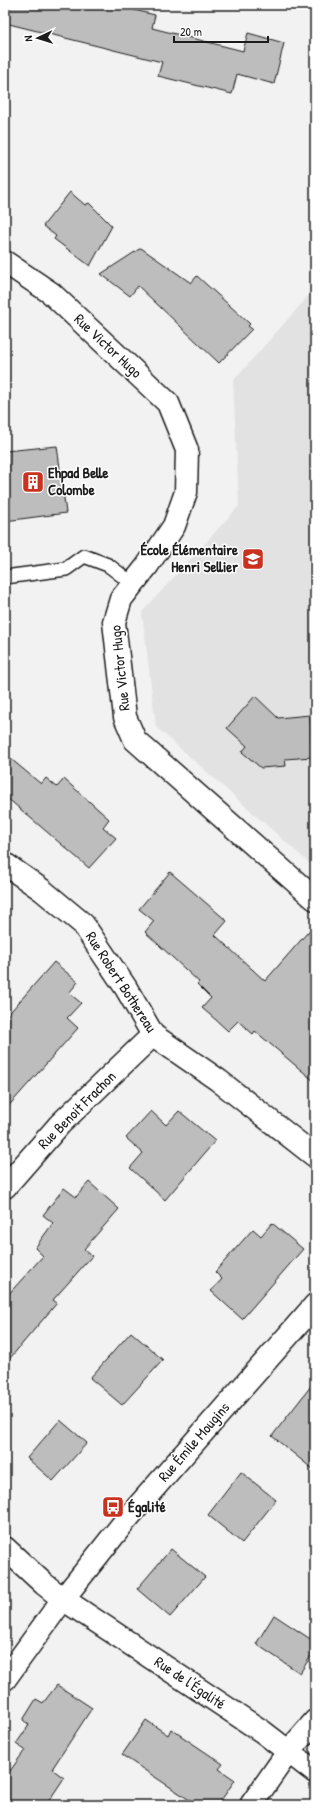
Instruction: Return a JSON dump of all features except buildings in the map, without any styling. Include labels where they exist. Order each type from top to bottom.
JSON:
[{"type":"street","name":"Rue Victor Hugo","points":[[5,262],[51,293],[168,403],[187,450],[186,492],[174,526],[121,599],[114,622],[125,717],[135,740],[315,899]]},
{"type":"street","name":"Rue Robert Bothereau","points":[[5,864],[42,890],[83,924],[126,988],[153,1035],[218,1080],[315,1156]]},
{"type":"street","name":"Rue Benoit Frachon","points":[[5,1187],[60,1124],[153,1035]]},
{"type":"street","name":"Rue Émile Mougins","points":[[5,1679],[63,1599],[126,1520],[315,1305]]},
{"type":"street","name":"Rue de l'Égalité","points":[[5,1548],[44,1584],[63,1599],[263,1732],[315,1772]]},
{"type":"street","points":[[251,1805],[288,1752],[315,1721]]},
{"type":"lane","points":[[5,576],[66,569],[84,556],[108,565],[133,584]]},
{"type":"shaded area","name":"École Élémentaire Henri Sellier","points":[[312,292],[315,294],[315,868],[156,727],[142,612],[239,506],[233,381]]},
{"type":"place","name":"Ehpad Belle Colombe","points":[[33,482]]},
{"type":"place","name":"École Élémentaire Henri Sellier","points":[[253,559]]},
{"type":"place","name":"Égalité","points":[[113,1507]]}]
